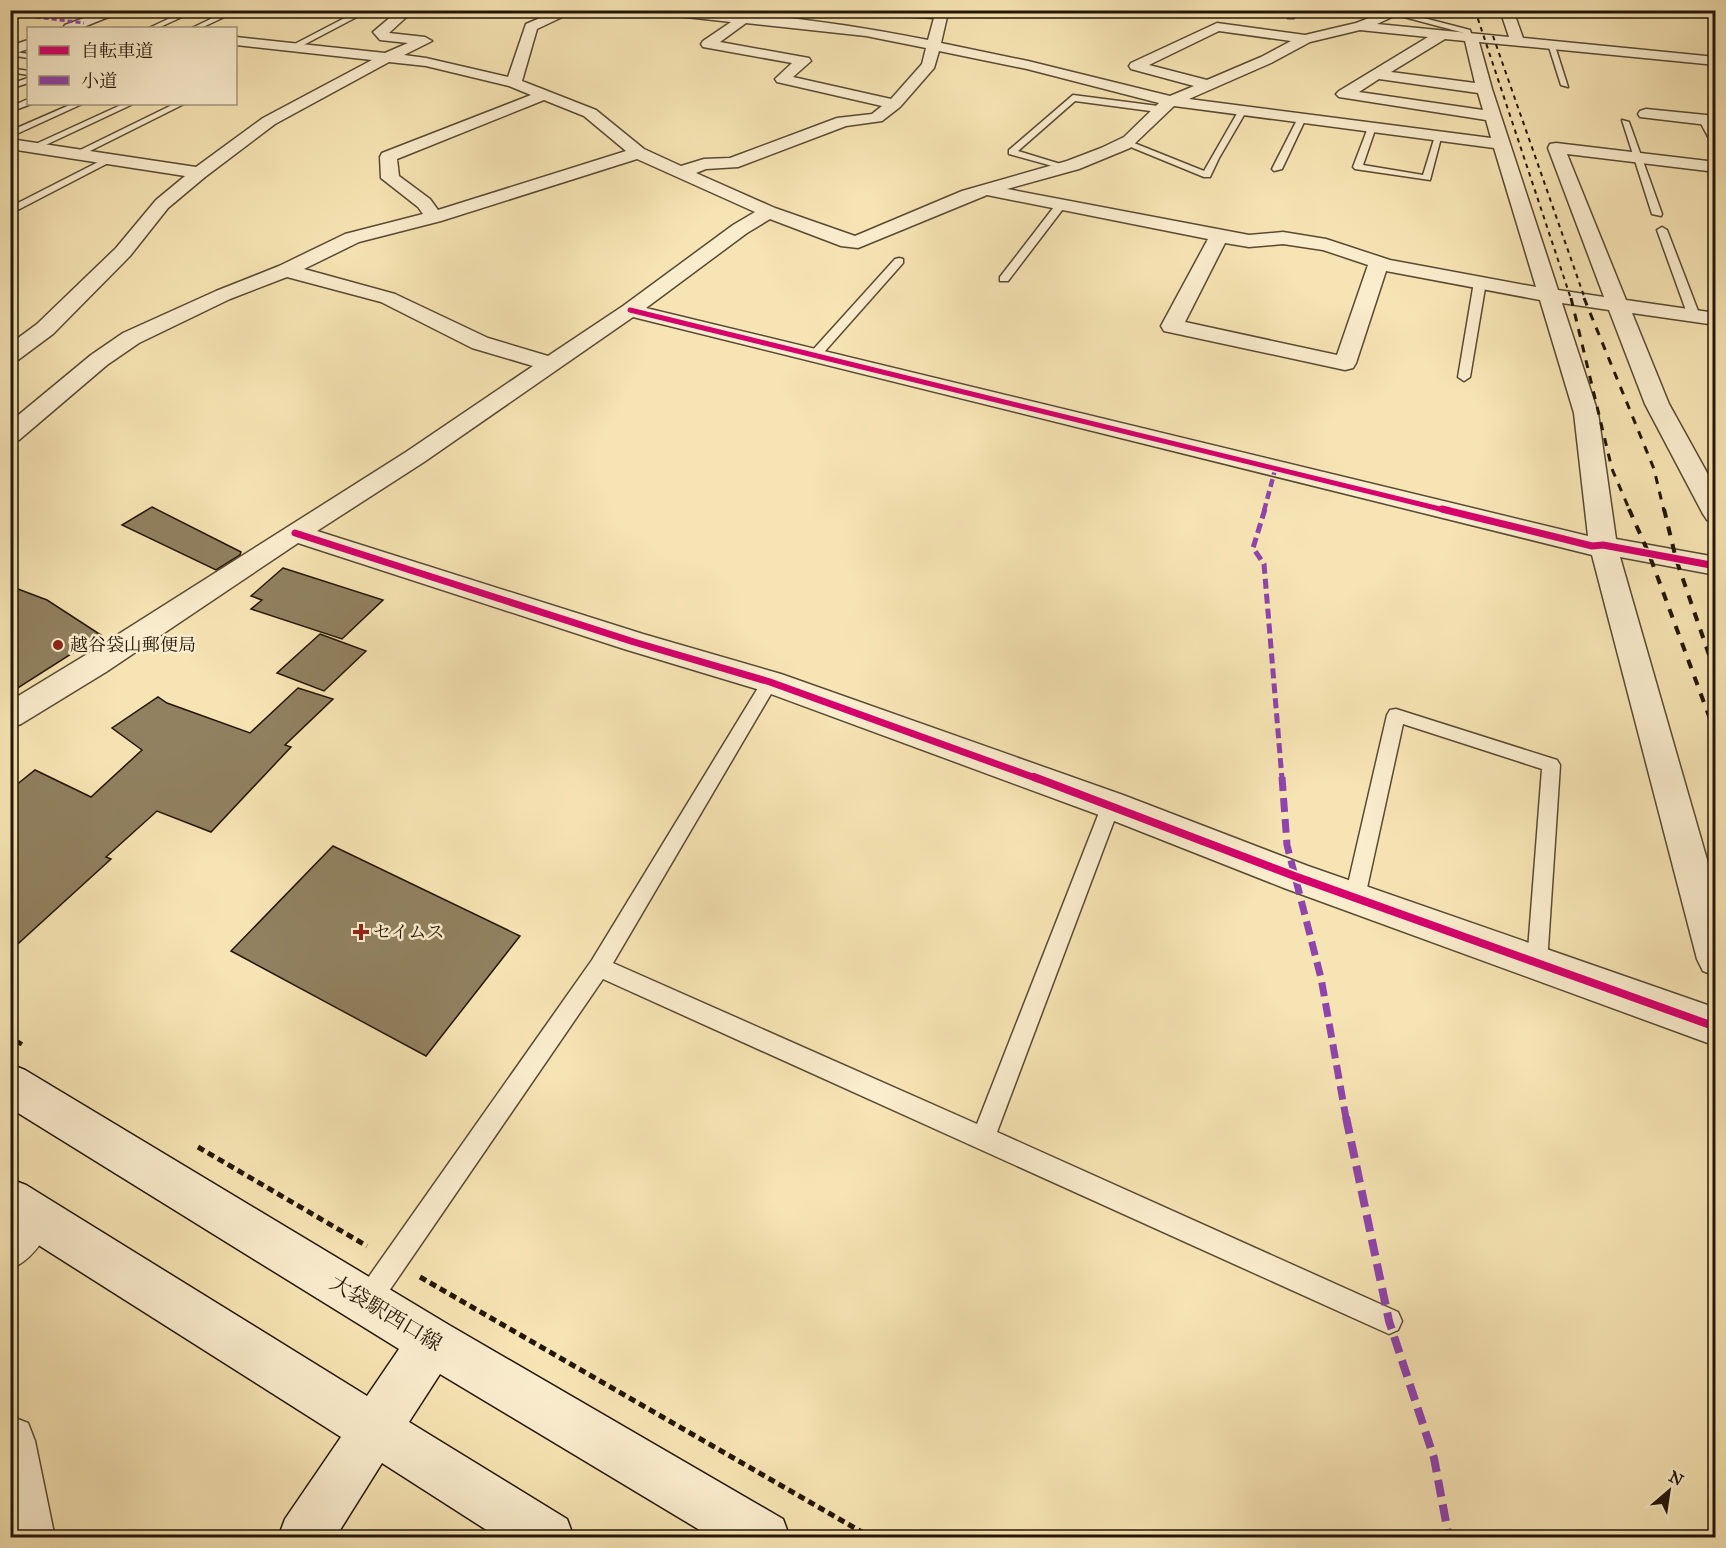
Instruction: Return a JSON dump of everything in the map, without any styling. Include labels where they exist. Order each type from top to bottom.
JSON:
[{"type":"street","points":[[73,27],[120,10]]},
{"type":"street","points":[[10,355],[45,329],[123,252],[162,204],[199,173],[269,121],[386,58],[425,41],[386,37],[380,32],[408,10]]},
{"type":"street","points":[[514,83],[531,27],[571,10]]},
{"type":"street","points":[[659,10],[836,27],[1028,65],[1165,105],[1243,110],[1500,144]]},
{"type":"street","points":[[869,10],[941,15],[955,10]]},
{"type":"street","points":[[1506,10],[1518,42]]},
{"type":"street","points":[[237,41],[426,62],[514,83],[590,113],[638,153],[769,212],[848,242],[858,242],[984,190],[1064,168],[1126,143],[1165,105],[1305,39],[1360,26],[1394,11]]},
{"type":"street","points":[[681,172],[704,164],[732,163],[843,121],[876,118],[895,104],[929,65],[941,15]]},
{"type":"street","points":[[745,18],[708,44],[804,61],[782,79],[895,104]]},
{"type":"street","points":[[84,23],[114,27]]},
{"type":"street","points":[[1360,26],[1716,61]]},
{"type":"street","points":[[1208,85],[1136,66],[1217,27],[1305,39]]},
{"type":"street","points":[[1442,35],[1344,94],[1494,116]]},
{"type":"street","points":[[1469,38],[1494,116],[1500,144],[1586,414],[1603,545],[1716,959]]},
{"type":"street","points":[[10,52],[27,44]]},
{"type":"street","points":[[1376,74],[1484,89]]},
{"type":"street","points":[[434,217],[424,203],[390,178],[388,157],[544,95]]},
{"type":"street","points":[[1646,114],[1709,121]]},
{"type":"street","points":[[10,144],[199,173]]},
{"type":"street","points":[[1716,167],[1556,148],[1657,404],[1716,514]]},
{"type":"street","points":[[19,162],[39,149]]},
{"type":"street","points":[[10,435],[99,360],[130,338],[286,270],[352,238],[434,217],[638,153]]},
{"type":"street","points":[[984,190],[1219,237],[1249,241],[1283,238],[1326,244],[1379,262],[1480,282],[1548,295],[1716,319]]},
{"type":"street","points":[[10,716],[95,664],[295,533],[415,458],[630,310],[740,229],[769,212]]},
{"type":"street","points":[[1219,237],[1173,326],[1345,363],[1379,262]]},
{"type":"street","points":[[286,270],[388,298],[480,343],[550,364]]},
{"type":"street","points":[[630,310],[1580,543],[1603,545],[1716,566]]},
{"type":"street","points":[[295,533],[634,642],[770,682],[1716,1027]]},
{"type":"street","name":"大袋駅西口線","points":[[21,1067],[367,1301],[432,1342],[764,1538]]},
{"type":"street","points":[[18,1221],[374,1430],[548,1538]]},
{"type":"street","points":[[304,1538],[432,1342]]},
{"type":"street","points":[[13,1472],[29,1538]]},
{"type":"lane","points":[[155,27],[194,10]]},
{"type":"lane","points":[[198,27],[236,10]]},
{"type":"lane","points":[[291,48],[367,10]]},
{"type":"lane","points":[[1394,11],[1467,32],[1469,38]]},
{"type":"lane","points":[[1551,46],[1565,85]]},
{"type":"lane","points":[[10,52],[27,56]]},
{"type":"lane","points":[[10,70],[27,72]]},
{"type":"lane","points":[[10,87],[27,80]]},
{"type":"lane","points":[[1064,168],[1012,152],[1073,98],[1165,105]]},
{"type":"lane","points":[[10,110],[27,102]]},
{"type":"lane","points":[[10,134],[76,105]]},
{"type":"lane","points":[[39,149],[127,105]]},
{"type":"lane","points":[[77,154],[178,105]]},
{"type":"lane","points":[[1126,143],[1207,175],[1214,158],[1243,110]]},
{"type":"lane","points":[[1277,169],[1302,118]]},
{"type":"lane","points":[[1709,121],[1716,142]]},
{"type":"lane","points":[[1625,122],[1657,214]]},
{"type":"lane","points":[[1372,127],[1358,167],[1427,178],[1439,136]]},
{"type":"lane","points":[[10,211],[110,160]]},
{"type":"lane","points":[[1005,279],[1061,205]]},
{"type":"lane","points":[[1662,230],[1694,316]]},
{"type":"lane","points":[[814,356],[899,261]]},
{"type":"lane","points":[[1464,377],[1480,282]]},
{"type":"lane","points":[[367,1301],[599,967],[770,682]]},
{"type":"lane","points":[[1355,897],[1396,715],[1551,765],[1537,963]]},
{"type":"lane","points":[[983,1138],[1111,805]]},
{"type":"lane","points":[[599,967],[1389,1321]]},
{"type":"path","points":[[10,1037],[21,1067]]},
{"type":"path","points":[[192,1144],[872,1538]]},
{"type":"path","points":[[368,1538],[372,1532],[408,1538]]},
{"type":"building","points":[[152,507],[241,552],[240,555],[216,570],[122,525]]},
{"type":"building","points":[[283,568],[383,600],[342,639],[251,609],[262,600],[251,596]]},
{"type":"building","points":[[10,586],[47,600],[101,635],[10,693]]},
{"type":"building","points":[[320,634],[366,651],[324,691],[277,673]]},
{"type":"building","points":[[298,688],[333,699],[285,745],[291,747],[211,832],[157,811],[106,857],[111,859],[10,951],[10,790],[35,770],[91,797],[142,750],[112,728],[158,697],[167,703],[250,733]]},
{"type":"building","points":[[333,846],[520,936],[426,1056],[231,951]]},
{"type":"railway","points":[[1475,10],[1571,299]]},
{"type":"railway","points":[[1493,36],[1585,299]]},
{"type":"railway","points":[[1571,298],[1612,469],[1630,511]]},
{"type":"railway","points":[[1584,298],[1654,469],[1664,511]]},
{"type":"railway","points":[[1629,509],[1649,554],[1716,735]]},
{"type":"railway","points":[[1664,509],[1676,559],[1716,675]]},
{"type":"marked path","points":[[12,14],[84,23]]},
{"type":"marked path","points":[[1275,470],[1253,548],[1264,564],[1269,605],[1287,845],[1321,978],[1349,1134],[1389,1321],[1434,1458],[1449,1538]]},
{"type":"cycle path","points":[[630,310],[1592,546],[1603,545],[1716,566]]},
{"type":"cycle path","points":[[295,533],[634,642],[770,682],[1111,805],[1297,877],[1716,1027]]},
{"type":"place","name":"越谷袋山郵便局","points":[[58,645]]},
{"type":"place","name":"セイムス","points":[[361,932]]}]
